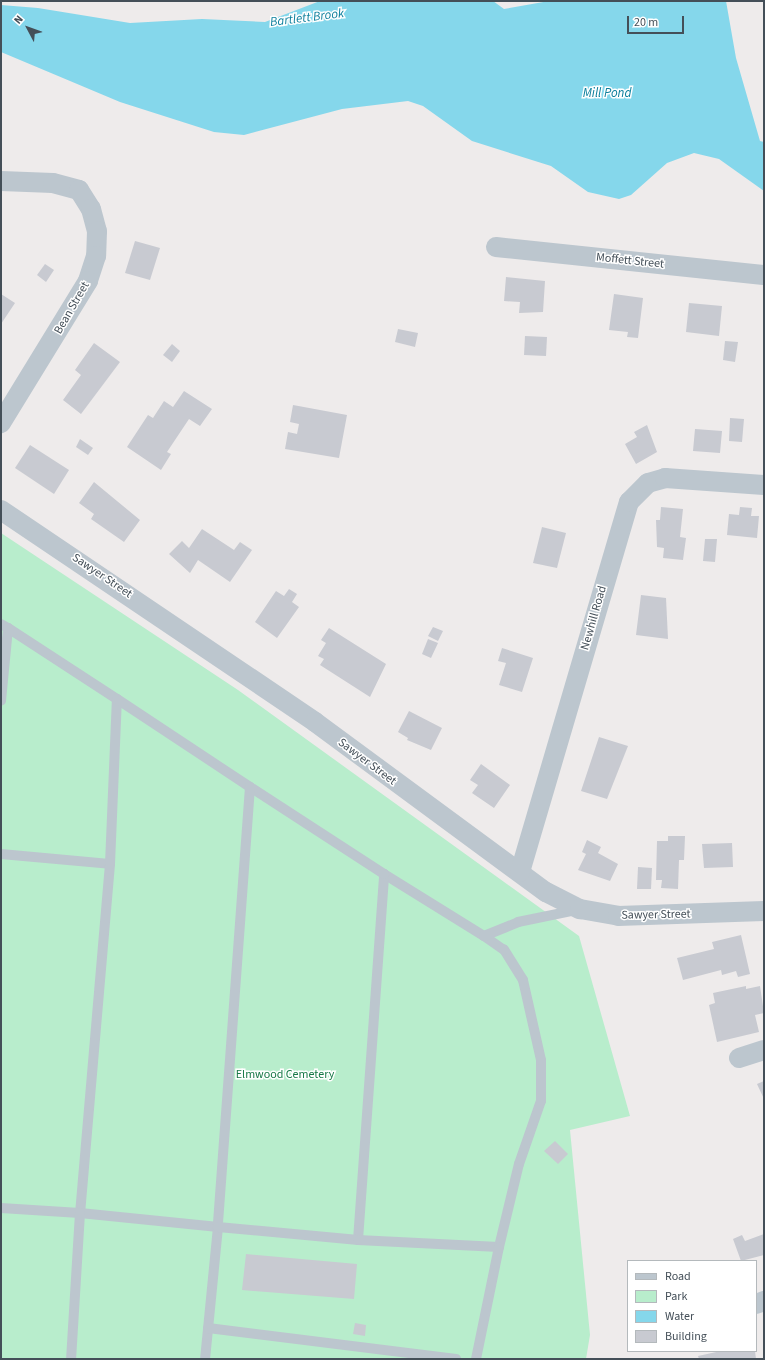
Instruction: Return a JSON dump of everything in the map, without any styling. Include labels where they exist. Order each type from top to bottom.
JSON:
[{"type":"street","name":"Bean Street","points":[[1,181],[53,183],[79,190],[91,208],[97,231],[96,256],[88,281],[1,423]]},
{"type":"street","name":"Moffett Street","points":[[496,247],[764,275]]},
{"type":"street","name":"Newhill Road","points":[[520,872],[629,502],[648,483],[665,478],[764,485]]},
{"type":"street","name":"Sawyer Street","points":[[1,510],[315,722],[546,892],[580,909],[618,916],[764,911]]},
{"type":"street","points":[[740,1058],[764,1050]]},
{"type":"lane","points":[[4,626],[250,788],[504,950],[523,980],[541,1060],[541,1101],[519,1164],[499,1247],[476,1359]]},
{"type":"lane","points":[[1,701],[4,626]]},
{"type":"lane","points":[[72,1359],[80,1213],[110,864],[117,699]]},
{"type":"lane","points":[[205,1359],[218,1226],[250,788]]},
{"type":"lane","points":[[1,854],[110,864]]},
{"type":"lane","points":[[358,1240],[384,874]]},
{"type":"lane","points":[[484,936],[518,922],[580,909]]},
{"type":"lane","points":[[1,1208],[80,1213],[358,1240],[499,1247]]},
{"type":"lane","points":[[208,1328],[456,1359]]},
{"type":"green space","name":"Elmwood Cemetery","points":[[1,533],[238,690],[579,936],[630,1116],[570,1130],[590,1335],[586,1359],[1,1359]]},
{"type":"water","name":"Mill Pond","points":[[320,1],[493,1],[504,9],[549,1],[726,1],[736,58],[760,141],[764,142],[764,191],[719,159],[694,153],[667,163],[631,195],[619,199],[588,192],[551,166],[472,141],[423,106],[408,101],[342,109],[244,135],[214,132],[120,102],[1,52],[1,5],[38,8],[130,23],[202,19],[265,22]]},
{"type":"building","points":[[135,241],[160,248],[150,280],[125,273]]},
{"type":"building","points":[[45,264],[54,270],[46,282],[37,275]]},
{"type":"building","points":[[506,277],[545,281],[543,312],[519,313],[520,302],[504,301]]},
{"type":"building","points":[[1,294],[15,303],[1,324]]},
{"type":"building","points":[[614,294],[643,298],[638,338],[627,337],[628,332],[609,330]]},
{"type":"building","points":[[689,303],[722,306],[719,336],[686,332]]},
{"type":"building","points":[[398,329],[418,333],[415,347],[395,342]]},
{"type":"building","points":[[525,336],[547,337],[546,356],[524,355]]},
{"type":"building","points":[[725,341],[738,342],[735,362],[723,360]]},
{"type":"building","points":[[94,343],[120,362],[81,414],[63,400],[81,375],[75,370]]},
{"type":"building","points":[[172,344],[180,351],[172,362],[163,355]]},
{"type":"building","points":[[184,391],[212,409],[200,426],[189,419],[167,452],[171,454],[161,470],[127,447],[148,415],[153,418],[164,401],[173,407]]},
{"type":"building","points":[[293,405],[347,415],[339,458],[285,449],[288,432],[297,434],[299,424],[290,422]]},
{"type":"building","points":[[730,418],[744,419],[742,442],[729,441]]},
{"type":"building","points":[[647,425],[657,452],[636,464],[625,444],[637,437],[634,432]]},
{"type":"building","points":[[695,429],[722,431],[720,453],[693,451]]},
{"type":"building","points":[[80,439],[93,448],[88,455],[76,447]]},
{"type":"building","points":[[30,445],[69,470],[54,494],[15,468]]},
{"type":"building","points":[[94,482],[140,520],[124,542],[91,519],[94,514],[79,503]]},
{"type":"building","points":[[661,507],[683,509],[680,537],[686,538],[683,560],[663,558],[664,548],[657,547],[656,520],[660,520]]},
{"type":"building","points":[[740,507],[752,508],[751,516],[759,516],[757,538],[727,535],[729,514],[739,515]]},
{"type":"building","points":[[542,527],[566,533],[557,568],[533,563]]},
{"type":"building","points":[[202,529],[234,550],[240,542],[252,550],[230,582],[198,560],[190,573],[169,554],[182,541],[189,548]]},
{"type":"building","points":[[705,539],[717,539],[715,562],[703,561]]},
{"type":"building","points":[[289,589],[297,594],[292,602],[299,607],[277,638],[255,622],[276,591],[284,596]]},
{"type":"building","points":[[641,595],[666,598],[668,639],[636,635]]},
{"type":"building","points":[[433,627],[443,631],[438,641],[428,636]]},
{"type":"building","points":[[329,628],[386,664],[370,697],[320,665],[324,659],[318,656],[326,643],[321,640]]},
{"type":"building","points":[[428,639],[438,643],[431,658],[422,654]]},
{"type":"building","points":[[502,648],[533,658],[522,692],[499,685],[506,663],[498,661]]},
{"type":"building","points":[[409,711],[442,728],[431,750],[407,740],[408,738],[398,732]]},
{"type":"building","points":[[599,737],[628,746],[607,799],[581,791]]},
{"type":"building","points":[[481,764],[510,785],[494,808],[472,793],[478,785],[470,780]]},
{"type":"building","points":[[668,836],[685,836],[684,860],[679,860],[678,889],[661,888],[662,880],[656,880],[657,841],[668,841]]},
{"type":"building","points":[[587,840],[601,847],[598,853],[618,864],[610,881],[578,870],[586,854],[582,852]]},
{"type":"building","points":[[732,843],[733,867],[704,868],[702,844]]},
{"type":"building","points":[[638,867],[652,868],[651,889],[637,889]]},
{"type":"building","points":[[741,935],[750,974],[738,977],[736,971],[722,975],[721,970],[683,980],[677,958],[714,949],[712,942]]},
{"type":"building","points":[[746,986],[746,989],[760,986],[764,1013],[755,1015],[759,1032],[717,1042],[709,1005],[715,1003],[713,993]]},
{"type":"building","points":[[764,1081],[764,1099],[757,1084]]},
{"type":"building","points":[[555,1141],[568,1154],[558,1164],[544,1151]]},
{"type":"building","points":[[764,1234],[764,1255],[741,1260],[733,1239],[742,1235],[745,1241]]},
{"type":"building","points":[[246,1254],[357,1264],[354,1299],[242,1290]]},
{"type":"building","points":[[355,1323],[366,1325],[365,1336],[353,1334]]},
{"type":"building","points":[[716,1352],[755,1352],[756,1359],[699,1359],[698,1356]]},
{"type":"water label","name":"Bartlett Brook","points":[[307,18]]}]
